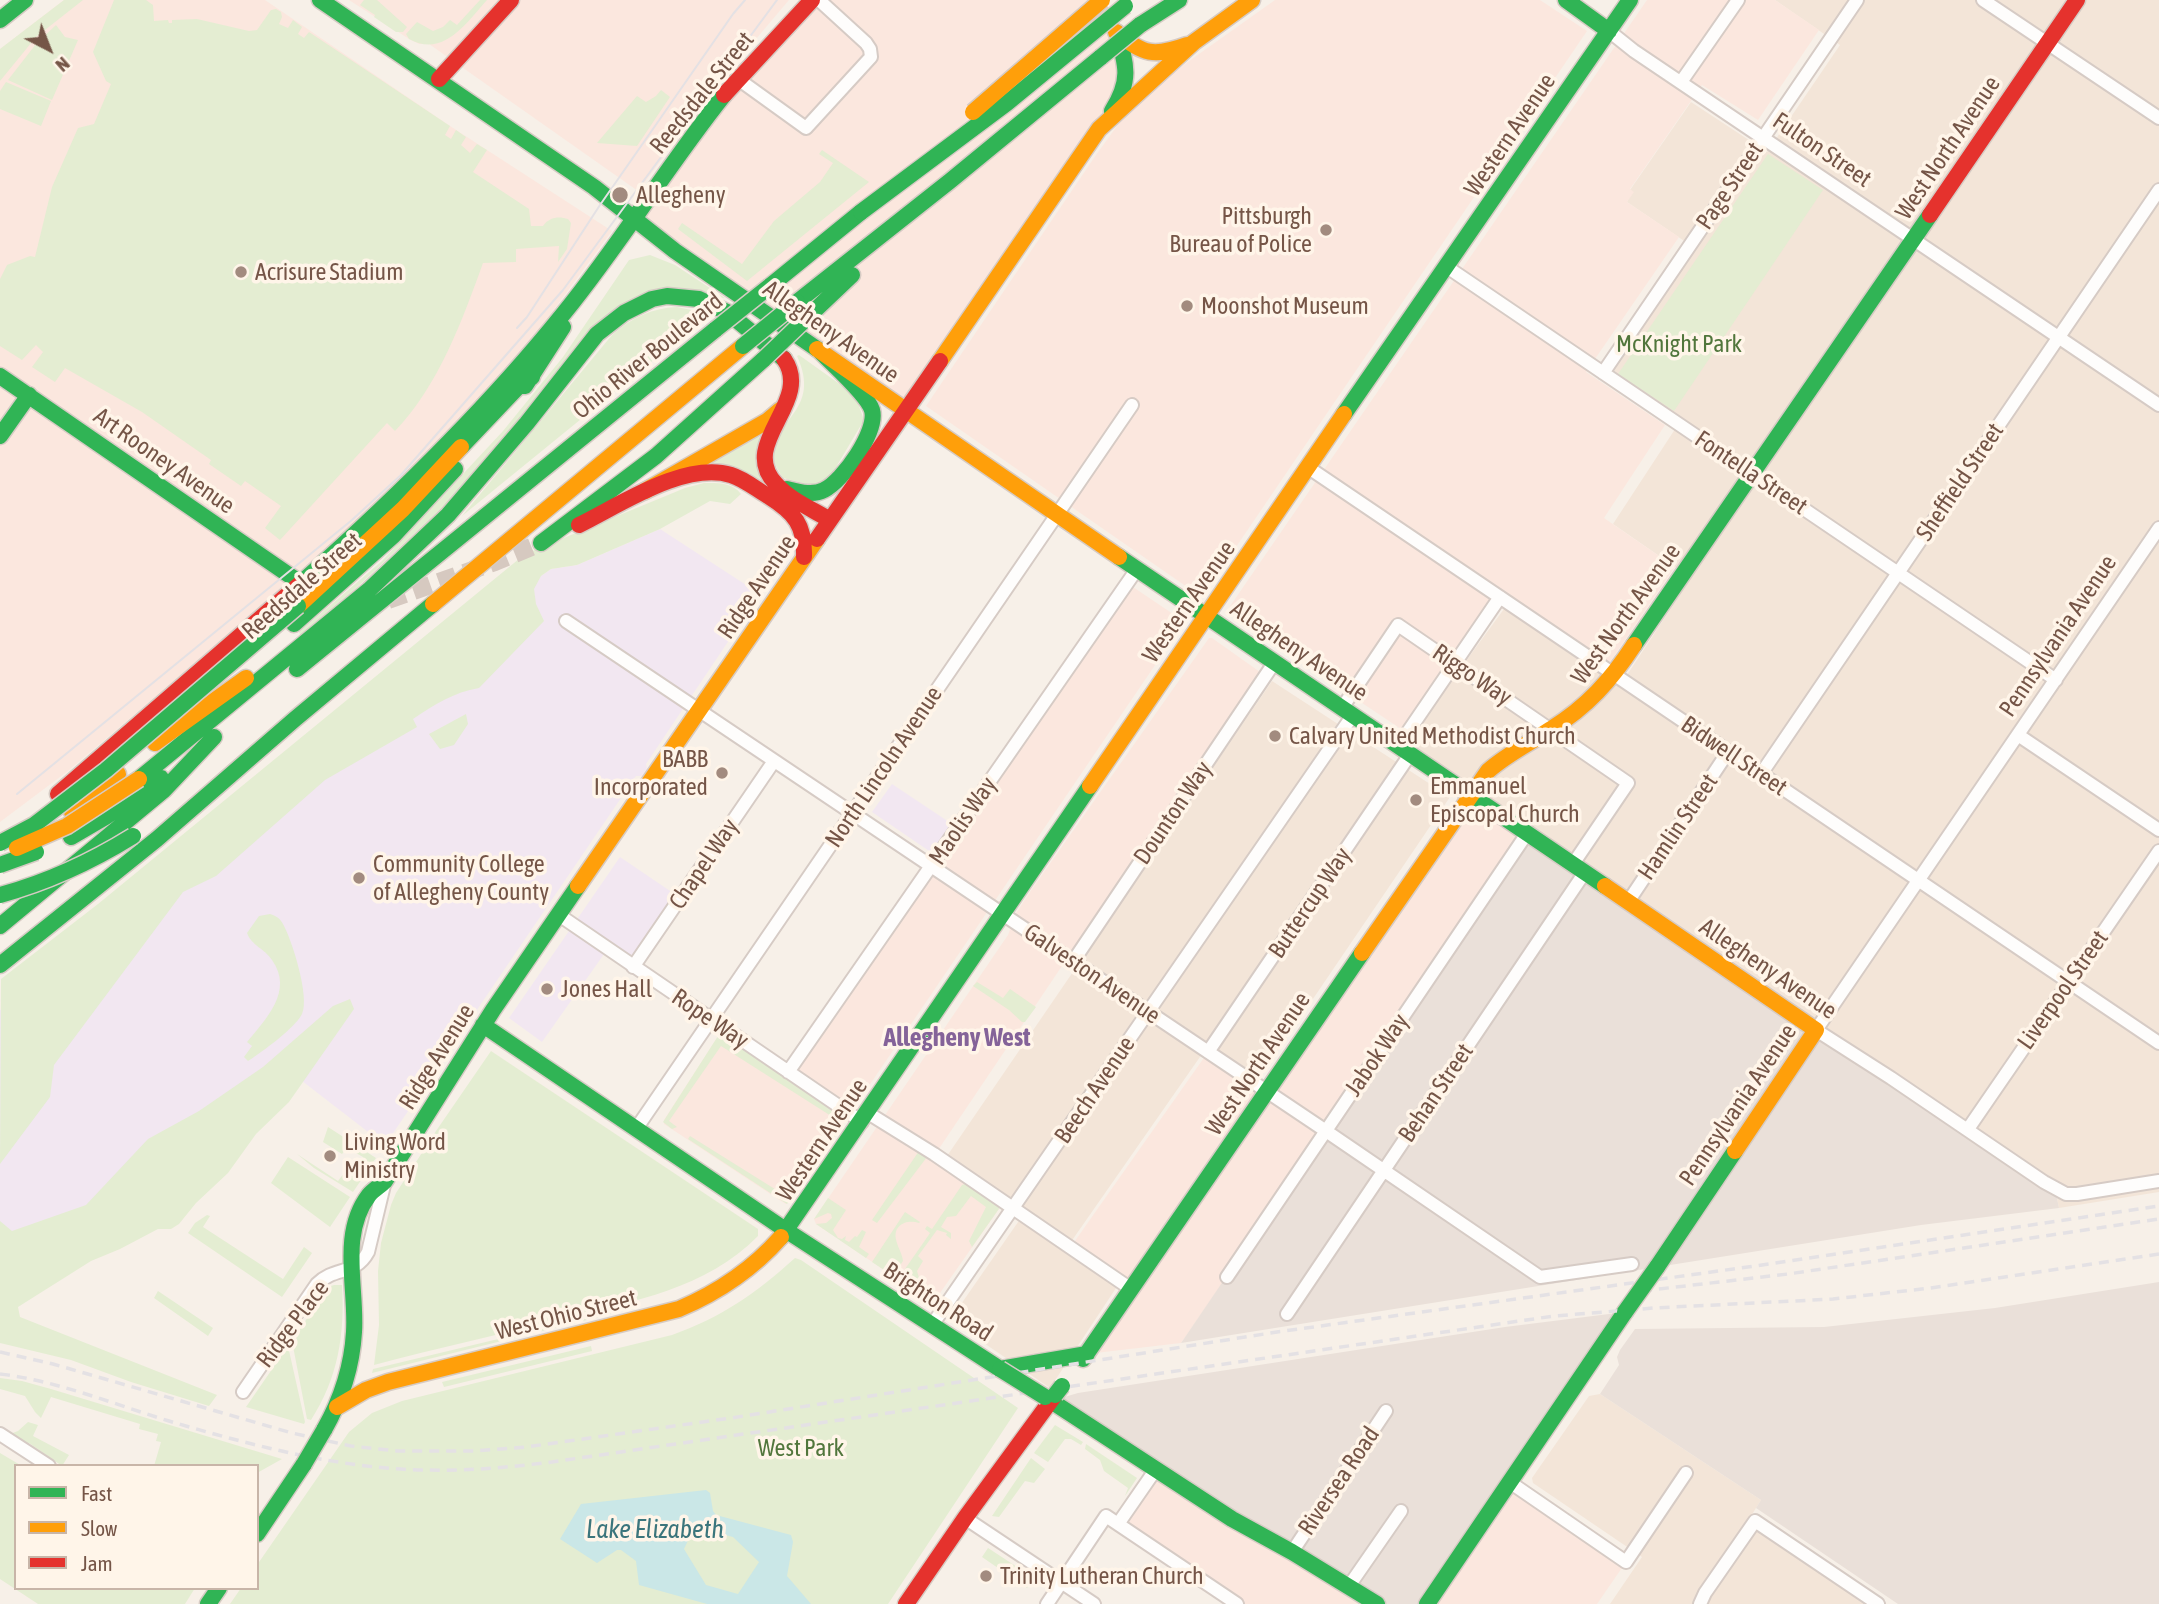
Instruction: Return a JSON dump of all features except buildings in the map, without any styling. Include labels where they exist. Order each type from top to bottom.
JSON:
[{"type":"main road","points":[[0,20],[25,0]]},
{"type":"main road","name":"Allegheny Avenue","points":[[320,0],[594,187],[632,220],[706,275],[1205,617],[1528,832],[1816,1030]]},
{"type":"main road","points":[[439,79],[511,0]]},
{"type":"main road","name":"Reedsdale Street","points":[[0,844],[302,584],[384,508],[540,342],[738,79],[812,0]]},
{"type":"main road","points":[[1091,0],[1117,33],[1140,50],[1154,55],[1164,54],[1194,42],[1252,0]]},
{"type":"main road","name":"Ohio River Boulevard","points":[[214,737],[861,212],[1102,0]]},
{"type":"main road","points":[[0,965],[178,822],[295,719],[743,346],[950,181],[1170,0]]},
{"type":"main road","points":[[1140,25],[1179,0]]},
{"type":"main road","name":"Fulton Street","points":[[1566,0],[1609,31]]},
{"type":"main road","name":"Western Avenue","points":[[787,1231],[1630,0]]},
{"type":"main road","name":"West North Avenue","points":[[998,1368],[1085,1356],[1471,794],[1499,760],[1589,704],[1615,675],[2077,0]]},
{"type":"main road","points":[[861,212],[1007,103],[1129,3]]},
{"type":"main road","points":[[1099,129],[1127,83],[1127,68],[1117,33]]},
{"type":"main road","name":"Ridge Avenue","points":[[259,1531],[304,1464],[337,1407],[347,1376],[355,1331],[352,1269],[355,1230],[359,1213],[369,1195],[385,1181],[483,1025],[1099,129],[1194,42]]},
{"type":"main road","points":[[790,397],[767,421],[645,491],[541,543],[659,456],[950,181]]},
{"type":"main road","name":"Reedsdale Street","points":[[0,873],[347,579],[393,536],[492,428],[555,342],[584,287]]},
{"type":"main road","points":[[0,854],[67,826],[139,779],[369,590],[412,551],[481,479],[597,334],[617,317],[648,300],[679,295],[719,306],[782,357],[790,370],[790,397],[764,446],[770,478],[780,488],[830,520]]},
{"type":"main road","points":[[780,488],[801,493],[826,490],[836,481],[873,424],[869,402],[819,350]]},
{"type":"main road","name":"Art Rooney Avenue","points":[[0,376],[302,584]]},
{"type":"main road","points":[[0,844],[34,825],[106,770],[298,606],[369,543],[517,388],[531,377]]},
{"type":"main road","points":[[0,436],[29,395]]},
{"type":"main road","points":[[645,491],[696,473],[725,473],[735,477],[784,507],[797,519],[805,535],[804,558]]},
{"type":"main road","points":[[155,743],[285,653]]},
{"type":"main road","points":[[0,895],[61,875],[106,853],[175,809],[295,719]]},
{"type":"main road","points":[[0,865],[39,852],[71,837],[142,792],[214,737]]},
{"type":"main road","points":[[0,926],[164,790],[214,737]]},
{"type":"main road","name":"Brighton Road","points":[[483,1025],[787,1231],[998,1368],[1053,1395],[1156,1469],[1232,1519],[1377,1604]]},
{"type":"main road","name":"Pennsylvania Avenue","points":[[1427,1604],[1816,1030]]},
{"type":"main road","name":"West Ohio Street","points":[[337,1407],[366,1390],[388,1382],[657,1317],[691,1305],[710,1297],[742,1275],[767,1254],[787,1231]]},
{"type":"main road","points":[[906,1604],[1053,1395]]},
{"type":"street","points":[[738,79],[806,128],[871,57],[866,43],[819,0]]},
{"type":"street","points":[[1681,82],[1738,0]]},
{"type":"street","name":"Page Street","points":[[1602,373],[1857,0]]},
{"type":"street","points":[[1983,0],[2159,118]]},
{"type":"street","name":"Fulton Street","points":[[1609,31],[1634,51],[2159,405]]},
{"type":"street","name":"Sheffield Street","points":[[1761,774],[2159,190]]},
{"type":"street","name":"Fontella Street","points":[[1447,267],[2056,680]]},
{"type":"street","name":"North Lincoln Avenue","points":[[636,1129],[1132,405]]},
{"type":"street","name":"Bidwell Street","points":[[1309,468],[2159,1043]]},
{"type":"street","name":"Pennsylvania Avenue","points":[[1816,1030],[2159,528]]},
{"type":"street","name":"Maolis Way","points":[[788,1072],[1137,569]]},
{"type":"street","name":"Buttercup Way","points":[[1208,1052],[1405,749],[1455,663],[1500,597]]},
{"type":"street","name":"Galveston Avenue","points":[[566,621],[1539,1277],[1632,1264]]},
{"type":"street","name":"Riggo Way","points":[[1348,711],[1398,625],[1628,783]]},
{"type":"street","name":"Dounton Way","points":[[1072,962],[1274,663]]},
{"type":"street","name":"Beech Avenue","points":[[932,1325],[1149,1012],[1348,711]]},
{"type":"street","points":[[2018,735],[2159,830]]},
{"type":"street","name":"Hamlin Street","points":[[1629,902],[1728,752]]},
{"type":"street","name":"Chapel Way","points":[[633,967],[775,761]]},
{"type":"street","name":"Behan Street","points":[[1287,1314],[1384,1170],[1579,868],[1628,783]]},
{"type":"street","name":"Jabok Way","points":[[1227,1278],[1528,832]]},
{"type":"street","name":"Liverpool Street","points":[[1968,1129],[2159,851]]},
{"type":"street","name":"Rope Way","points":[[559,915],[788,1072],[865,1118],[934,1154],[1130,1289]]},
{"type":"street","name":"Allegheny Avenue","points":[[1816,1030],[2066,1194],[2159,1181]]},
{"type":"street","name":"Ridge Place","points":[[243,1392],[317,1283],[333,1273],[352,1269]]},
{"type":"street","name":"Riversea Road","points":[[1292,1552],[1386,1411]]},
{"type":"street","points":[[0,1434],[46,1464]]},
{"type":"street","points":[[1118,1524],[1156,1469]]},
{"type":"street","points":[[1511,1483],[1626,1562],[1686,1473]]},
{"type":"street","points":[[1349,1586],[1401,1511]]},
{"type":"street","points":[[1047,1604],[1106,1516],[1237,1604]]},
{"type":"street","points":[[965,1518],[1094,1604]]},
{"type":"street","points":[[1700,1604],[1705,1592],[1755,1521],[1878,1604]]},
{"type":"shaded area","points":[[64,0],[265,0],[450,126],[612,231],[536,334],[467,414],[384,502],[68,771],[0,822],[0,49]]},
{"type":"shaded area","points":[[349,0],[789,0],[723,78],[638,191],[429,44],[419,44],[409,39]]},
{"type":"shaded area","points":[[812,0],[1091,0],[1117,33],[1127,83],[905,411],[632,220]]},
{"type":"shaded area","points":[[1275,0],[1540,0],[1587,31],[1204,594],[1200,596],[926,406],[1125,115],[1154,86]]},
{"type":"shaded area","points":[[1647,0],[1775,0],[1819,30],[1758,120],[1702,85],[1630,189],[1634,192],[1627,202],[1679,237],[1586,372],[1665,425],[1604,518],[1675,567],[1610,662],[1497,588],[1401,729],[1226,612]]},
{"type":"shaded area","points":[[1775,0],[2159,0],[2159,1192],[2059,1208],[2055,1188],[1403,747],[1504,609],[1619,687],[1691,578],[1613,524],[1681,420],[1611,372],[1696,249],[1627,202],[1630,190],[1691,102],[1767,152],[1840,45]]},
{"type":"shaded area","name":"Community College of Allegheny County","points":[[660,529],[760,594],[646,764],[647,768],[642,776],[636,776],[385,1145],[293,1074],[0,1306],[0,1010],[523,588],[551,569],[577,565]]},
{"type":"shaded area","points":[[1130,585],[1182,620],[1183,624],[790,1202],[786,1204],[781,1201],[664,1124],[664,1120],[719,1035],[788,1078]]},
{"type":"shaded area","points":[[1209,638],[1260,672],[932,1159],[1001,1206],[933,1303],[816,1224],[814,1219],[1008,935],[1016,913],[1032,889]]},
{"type":"shaded area","points":[[1272,681],[1450,797],[1260,1077],[1209,1044],[1066,1249],[1118,1285],[1050,1388],[950,1320],[1025,1212],[947,1156]]},
{"type":"shaded area","points":[[892,784],[955,826],[935,855],[872,812]]},
{"type":"shaded area","points":[[1471,794],[1528,832],[1227,1277],[1181,1343],[1087,1354],[1130,1289],[1070,1248],[1208,1052],[1266,1091]]},
{"type":"shaded area","points":[[1528,833],[2055,1189],[2059,1208],[1921,1225],[1181,1343]]},
{"type":"shaded area","name":"Community College of Allegheny County","points":[[620,857],[679,897],[633,963],[609,947],[542,1042],[509,1018]]},
{"type":"shaded area","points":[[2159,1282],[2159,1604],[1898,1604],[1756,1508],[1761,1500],[1600,1394],[1619,1365],[1617,1357],[1620,1350],[1635,1329],[1824,1327],[1995,1308]]},
{"type":"shaded area","points":[[1625,1312],[1427,1604],[1377,1604],[1051,1401],[1078,1393],[1505,1327]]},
{"type":"shaded area","points":[[1600,1394],[1761,1500],[1746,1524],[1865,1604],[1610,1604],[1642,1557],[1533,1483],[1532,1478],[1589,1396]]},
{"type":"shaded area","points":[[1156,1469],[1377,1604],[1237,1604],[1118,1524]]},
{"type":"shaded area","points":[[1511,1483],[1626,1562],[1597,1604],[1427,1604]]},
{"type":"green space","points":[[64,0],[83,0],[36,37],[0,81],[0,49]]},
{"type":"green space","name":"Acrisure Stadium","points":[[114,0],[146,0],[153,5],[154,21],[168,20],[172,23],[172,20],[197,19],[249,31],[257,30],[271,10],[276,9],[281,12],[282,17],[279,24],[288,28],[293,20],[302,27],[298,34],[304,38],[309,32],[450,126],[445,135],[451,139],[456,130],[466,137],[461,145],[470,153],[477,144],[487,150],[473,172],[529,209],[531,226],[543,226],[551,219],[558,218],[568,219],[571,223],[567,249],[558,262],[559,246],[516,249],[516,262],[483,263],[448,351],[411,413],[395,431],[387,423],[280,540],[265,528],[281,506],[245,481],[241,486],[209,464],[211,460],[142,412],[65,368],[55,382],[32,367],[43,352],[36,345],[22,360],[0,346],[0,279],[7,265],[30,256],[35,257],[52,187],[78,128],[94,124],[111,84],[106,81],[93,52]]},
{"type":"green space","points":[[364,0],[377,0],[407,27],[403,32],[396,32],[360,5]]},
{"type":"green space","points":[[480,0],[487,0],[462,27],[444,41],[422,44],[409,39],[406,34],[417,22],[433,31],[450,20],[457,25]]},
{"type":"green space","points":[[56,25],[65,37],[78,40],[52,100],[8,80],[36,44]]},
{"type":"green space","points":[[6,82],[51,101],[41,126],[0,109],[0,91]]},
{"type":"green space","points":[[661,90],[670,97],[637,146],[597,143],[637,96],[646,102]]},
{"type":"green space","points":[[822,150],[869,182],[747,281],[678,229],[682,223],[742,264],[774,221],[820,182],[833,163],[819,154]]},
{"type":"green space","name":"McKnight Park","points":[[1768,154],[1823,190],[1674,411],[1618,374]]},
{"type":"green space","points":[[650,255],[675,265],[725,298],[649,291],[464,487],[302,639],[299,632],[382,561],[503,431],[563,357],[629,260]]},
{"type":"green space","points":[[677,307],[710,314],[462,516],[612,335],[642,315]]},
{"type":"green space","points":[[797,356],[855,395],[864,420],[832,474],[815,486],[783,478],[774,461],[781,432],[800,402],[804,389],[803,374]]},
{"type":"green space","points":[[759,435],[769,490],[706,466]]},
{"type":"green space","points":[[704,483],[729,485],[741,494],[730,504],[710,501],[660,529],[577,565],[551,569],[541,576],[534,589],[536,604],[544,621],[479,688],[453,696],[413,719],[417,727],[325,780],[216,876],[183,892],[54,1065],[50,1097],[0,1164],[1,979],[98,904],[525,554],[685,488]]},
{"type":"green space","points":[[466,714],[468,724],[454,745],[440,749],[429,734]]},
{"type":"green space","points":[[270,914],[281,920],[291,942],[302,982],[304,1006],[302,1014],[293,1026],[248,1061],[244,1057],[252,1046],[247,1042],[269,1014],[279,994],[278,971],[272,960],[247,933],[259,916]]},
{"type":"green space","points":[[977,982],[1003,998],[1010,989],[1036,1007],[1025,1022],[1022,1022],[973,986]]},
{"type":"green space","points":[[350,999],[354,1009],[289,1102],[256,1134],[228,1173],[196,1203],[179,1224],[171,1229],[158,1229],[91,1261],[18,1307],[20,1317],[217,1395],[209,1406],[71,1360],[0,1343],[0,1221],[12,1231],[86,1205],[148,1139],[199,1111],[263,1067],[333,1006]]},
{"type":"green space","points":[[721,1035],[843,1114],[846,1120],[787,1204],[688,1139],[690,1136],[786,1196],[839,1121],[721,1046],[669,1121],[677,1127],[672,1129],[663,1122]]},
{"type":"green space","points":[[491,1051],[758,1229],[758,1236],[716,1269],[643,1299],[374,1365],[379,1325],[378,1271],[381,1243],[391,1205],[436,1131]]},
{"type":"green space","points":[[328,1127],[376,1158],[368,1169],[359,1164],[363,1157],[347,1148],[342,1154],[323,1142]]},
{"type":"green space","points":[[919,1151],[927,1157],[877,1223],[872,1220]]},
{"type":"green space","points":[[297,1154],[338,1181],[350,1165],[366,1173],[353,1192]]},
{"type":"green space","points":[[288,1157],[350,1197],[330,1227],[271,1183]]},
{"type":"green space","points":[[965,1184],[1001,1206],[972,1247],[969,1241],[986,1207],[971,1196],[956,1216],[947,1217],[941,1227],[951,1233],[951,1239],[947,1233],[937,1230],[918,1256],[923,1261],[917,1271],[922,1288],[919,1294],[898,1279],[930,1233],[925,1229],[927,1226],[932,1229]]},
{"type":"green space","points":[[828,1198],[846,1210],[833,1230],[838,1238],[846,1236],[845,1240],[849,1242],[862,1230],[866,1232],[859,1247],[869,1254],[866,1258],[816,1224],[826,1223],[832,1218],[828,1213],[814,1219]]},
{"type":"green space","points":[[905,1212],[920,1222],[906,1222],[897,1230],[896,1239],[903,1261],[893,1276],[872,1262]]},
{"type":"green space","points":[[207,1215],[210,1216],[203,1227],[283,1279],[304,1247],[312,1253],[282,1297],[188,1233],[195,1223]]},
{"type":"green space","name":"West Park","points":[[795,1258],[801,1260],[1018,1408],[888,1604],[230,1604],[240,1590],[259,1590],[259,1562],[349,1432],[372,1413],[402,1401],[672,1335],[707,1320],[766,1283]]},
{"type":"green space","points":[[342,1285],[341,1339],[328,1388],[311,1420],[307,1419],[292,1341],[328,1287]]},
{"type":"green space","points":[[158,1291],[213,1328],[208,1336],[154,1298]]},
{"type":"green space","points":[[611,1314],[372,1373],[373,1369]]},
{"type":"green space","points":[[288,1346],[305,1422],[304,1424],[246,1407]]},
{"type":"green space","points":[[591,1346],[592,1351],[444,1387],[442,1382]]},
{"type":"green space","points":[[0,1378],[22,1381],[282,1459],[259,1472],[259,1464],[155,1464],[161,1442],[156,1441],[158,1434],[139,1429],[140,1424],[51,1397],[41,1418],[25,1396],[0,1389]]},
{"type":"green space","points":[[28,1422],[38,1425],[33,1436],[69,1455],[63,1464],[59,1464],[29,1443],[27,1446],[10,1434]]},
{"type":"green space","points":[[1055,1425],[1083,1442],[1081,1445],[1071,1439],[1065,1439],[1048,1462],[1034,1453]]},
{"type":"green space","points":[[1086,1444],[1137,1478],[1125,1496],[1128,1488],[1104,1471],[1100,1460],[1085,1449]]},
{"type":"green space","points":[[0,1453],[19,1464],[14,1464],[14,1588],[0,1579]]},
{"type":"green space","points":[[1031,1458],[1045,1469],[1034,1483],[1025,1481],[999,1517],[992,1516]]},
{"type":"green space","points":[[988,1548],[1034,1578],[1027,1588],[982,1557]]},
{"type":"green space","points":[[17,1590],[194,1590],[185,1604],[38,1604]]},
{"type":"water","name":"Lake Elizabeth","points":[[706,1490],[710,1493],[716,1515],[791,1535],[793,1542],[787,1576],[811,1604],[707,1604],[639,1585],[636,1561],[621,1550],[597,1563],[560,1539],[581,1504]],"holes":[[[697,1528],[733,1537],[759,1562],[738,1594],[706,1585],[684,1549],[693,1530]]]},
{"type":"tunnel","points":[[388,600],[541,543]]},
{"type":"tram line","points":[[517,328],[745,0]]},
{"type":"tram line","points":[[17,794],[352,520],[401,475],[563,290],[777,0]]},
{"type":"railway","points":[[0,1352],[53,1364],[292,1433],[351,1446],[397,1451],[475,1451],[526,1447],[731,1418],[1277,1332],[1755,1266],[2159,1206]]},
{"type":"railway","points":[[1642,1291],[1788,1274],[2159,1219]]},
{"type":"railway","points":[[0,1374],[64,1387],[200,1430],[331,1461],[397,1469],[475,1469],[552,1462],[1554,1316],[1833,1299],[1931,1288],[2159,1254]]},
{"type":"traffic: fast","points":[[0,20],[25,0]]},
{"type":"traffic: fast","points":[[320,0],[594,187],[675,251],[817,349]]},
{"type":"traffic: fast","points":[[1140,25],[1179,0]]},
{"type":"traffic: fast","points":[[1566,0],[1609,31]]},
{"type":"traffic: fast","points":[[1344,414],[1630,0]]},
{"type":"traffic: fast","points":[[861,212],[1007,103],[1125,6]]},
{"type":"traffic: fast","points":[[1101,57],[1140,25]]},
{"type":"traffic: fast","points":[[1112,111],[1125,82],[1125,64],[1117,33]]},
{"type":"traffic: fast","points":[[797,302],[1101,57]]},
{"type":"traffic: fast","points":[[302,582],[439,453],[534,349],[585,286],[724,95]]},
{"type":"traffic: fast","points":[[770,286],[861,212]]},
{"type":"traffic: fast","points":[[1634,645],[1930,215]]},
{"type":"traffic: fast","points":[[812,313],[852,275]]},
{"type":"traffic: fast","points":[[716,329],[770,286]]},
{"type":"traffic: fast","points":[[139,779],[369,590],[448,515],[527,423],[597,334],[624,313],[652,299],[667,296],[699,299],[727,312],[784,359]]},
{"type":"traffic: fast","points":[[743,346],[797,302]]},
{"type":"traffic: fast","points":[[764,359],[812,313]]},
{"type":"traffic: fast","points":[[525,386],[563,327]]},
{"type":"traffic: fast","points":[[297,669],[716,329]]},
{"type":"traffic: fast","points":[[787,489],[815,493],[832,485],[849,466],[870,430],[872,410],[869,403],[819,350]]},
{"type":"traffic: fast","points":[[541,543],[656,456],[764,359]]},
{"type":"traffic: fast","points":[[0,376],[302,584]]},
{"type":"traffic: fast","points":[[461,447],[517,388],[532,377]]},
{"type":"traffic: fast","points":[[0,436],[29,395]]},
{"type":"traffic: fast","points":[[294,624],[393,536],[455,469]]},
{"type":"traffic: fast","points":[[1119,557],[1605,886]]},
{"type":"traffic: fast","points":[[0,965],[157,839],[433,604]]},
{"type":"traffic: fast","points":[[0,843],[34,825],[106,770],[298,606]]},
{"type":"traffic: fast","points":[[0,926],[164,790],[214,737]]},
{"type":"traffic: fast","points":[[71,837],[107,816],[161,778]]},
{"type":"traffic: fast","points":[[781,1237],[1090,786]]},
{"type":"traffic: fast","points":[[0,895],[69,870],[133,836]]},
{"type":"traffic: fast","points":[[0,865],[36,852]]},
{"type":"traffic: fast","points":[[324,1430],[336,1407],[351,1358],[354,1332],[352,1244],[360,1210],[369,1195],[385,1181],[493,1010],[578,886]]},
{"type":"traffic: fast","points":[[1083,1359],[1362,953]]},
{"type":"traffic: fast","points":[[483,1025],[787,1231],[1000,1369],[1087,1354]]},
{"type":"traffic: fast","points":[[1657,1267],[1735,1151]]},
{"type":"traffic: fast","points":[[1625,1312],[1657,1267]]},
{"type":"traffic: fast","points":[[1427,1604],[1625,1312]]},
{"type":"traffic: fast","points":[[1000,1369],[1045,1397]]},
{"type":"traffic: fast","points":[[1055,1395],[1062,1386]]},
{"type":"traffic: fast","points":[[1045,1397],[1232,1519],[1377,1604]]},
{"type":"traffic: fast","points":[[304,1464],[324,1430]]},
{"type":"traffic: fast","points":[[259,1531],[304,1464]]},
{"type":"traffic: fast","points":[[208,1604],[218,1590]]},
{"type":"traffic: slow","points":[[973,112],[1102,0]]},
{"type":"traffic: slow","points":[[940,361],[1099,129],[1194,42],[1252,0]]},
{"type":"traffic: slow","points":[[1116,32],[1149,52],[1187,45]]},
{"type":"traffic: slow","points":[[433,604],[743,346]]},
{"type":"traffic: slow","points":[[817,349],[1119,557]]},
{"type":"traffic: slow","points":[[645,491],[767,421],[780,410]]},
{"type":"traffic: slow","points":[[1090,786],[1344,414]]},
{"type":"traffic: slow","points":[[298,606],[403,509],[461,447]]},
{"type":"traffic: slow","points":[[578,886],[817,539]]},
{"type":"traffic: slow","points":[[1362,953],[1488,771],[1564,721],[1587,702],[1634,645]]},
{"type":"traffic: slow","points":[[155,743],[246,678]]},
{"type":"traffic: slow","points":[[72,812],[118,774]]},
{"type":"traffic: slow","points":[[17,848],[67,826],[139,779]]},
{"type":"traffic: slow","points":[[1605,886],[1816,1030],[1735,1151]]},
{"type":"traffic: slow","points":[[337,1407],[366,1390],[388,1382],[679,1309],[734,1279],[781,1237]]},
{"type":"traffic: jam","points":[[439,79],[511,0]]},
{"type":"traffic: jam","points":[[724,95],[812,0]]},
{"type":"traffic: jam","points":[[1930,215],[2077,0]]},
{"type":"traffic: jam","points":[[784,359],[791,375],[790,391],[769,438],[765,453],[766,469],[788,495],[830,520]]},
{"type":"traffic: jam","points":[[817,539],[940,361]]},
{"type":"traffic: jam","points":[[579,525],[673,479],[713,472],[741,479],[792,514],[803,536],[804,557]]},
{"type":"traffic: jam","points":[[58,794],[302,582]]},
{"type":"traffic: jam","points":[[906,1604],[1055,1395]]},
{"type":"place","name":"Allegheny","points":[[620,195]]},
{"type":"place","name":"Pittsburgh Bureau of Police","points":[[1326,230]]},
{"type":"place","name":"Acrisure Stadium","points":[[241,272]]},
{"type":"place","name":"Moonshot Museum","points":[[1187,306]]},
{"type":"place","name":"Calvary United Methodist Church","points":[[1275,736]]},
{"type":"place","name":"BABB Incorporated","points":[[722,773]]},
{"type":"place","name":"Emmanuel Episcopal Church","points":[[1416,800]]},
{"type":"place","name":"Community College of Allegheny County","points":[[359,878]]},
{"type":"place","name":"Jones Hall","points":[[547,989]]},
{"type":"place","name":"Living Word Ministry","points":[[330,1156]]},
{"type":"place","name":"Trinity Lutheran Church","points":[[986,1576]]},
{"type":"district","name":"Allegheny West","points":[[957,1038]]}]
